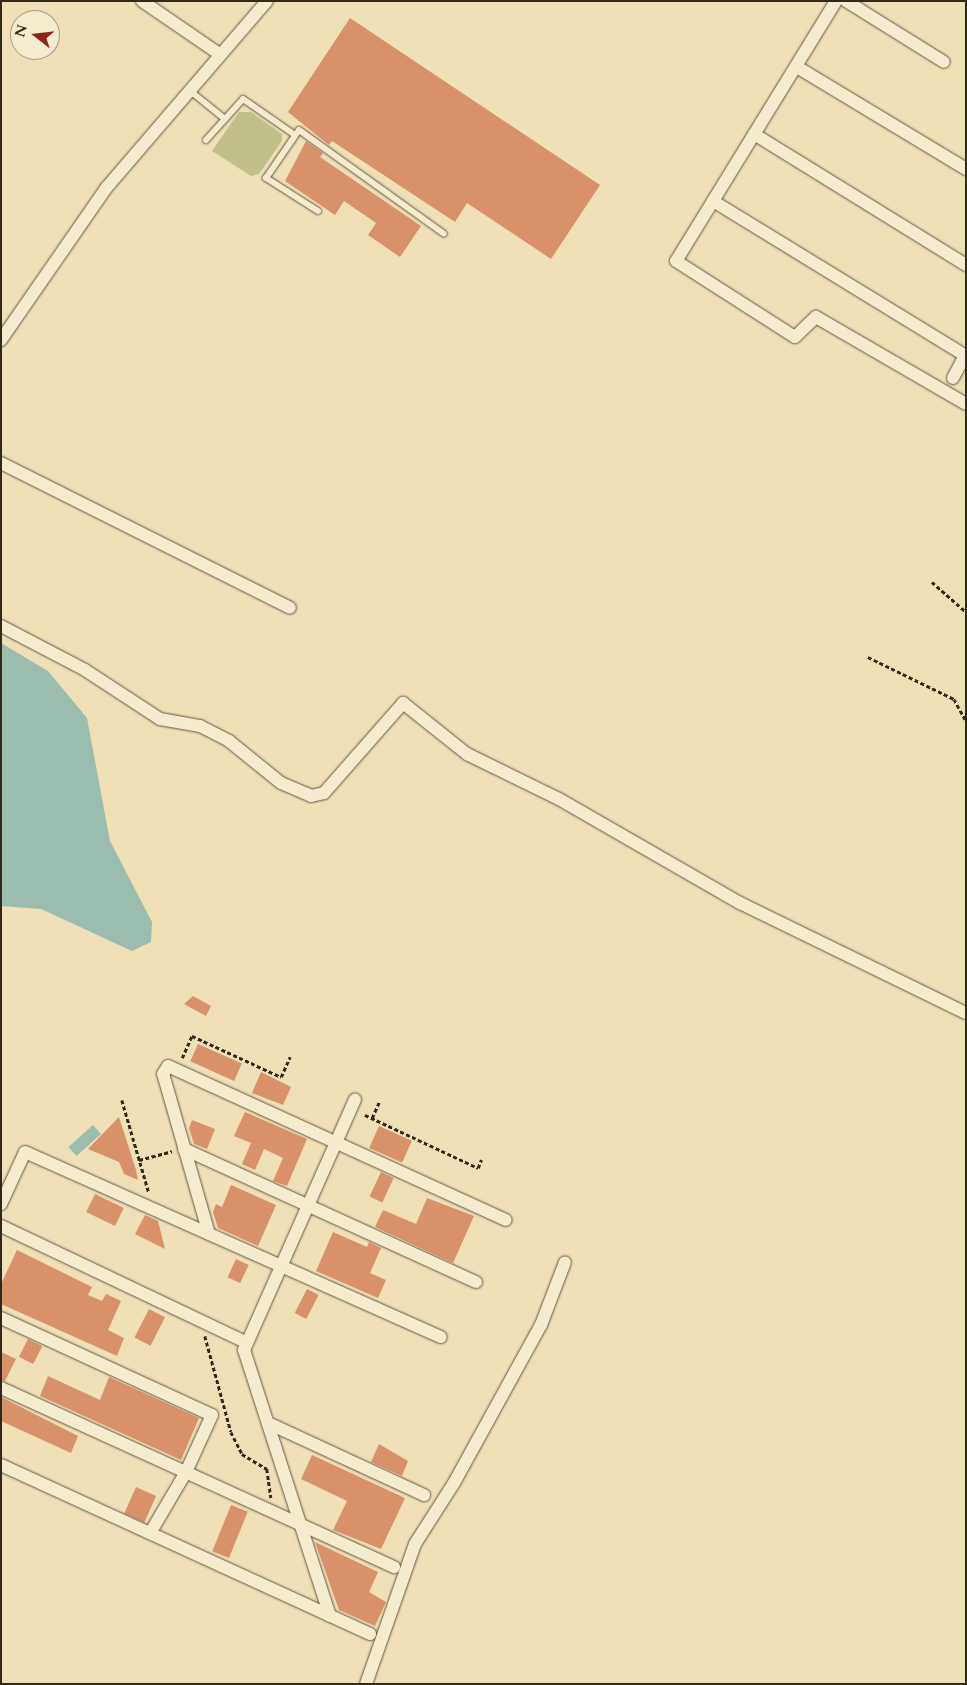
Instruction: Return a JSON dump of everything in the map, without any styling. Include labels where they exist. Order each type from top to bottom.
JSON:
[{"type":"street","points":[[142,1],[218,53]]},
{"type":"street","points":[[1,340],[107,187],[218,53],[267,1]]},
{"type":"street","points":[[836,1],[676,261],[796,336],[816,317],[966,404]]},
{"type":"street","points":[[846,1],[944,62]]},
{"type":"street","points":[[797,67],[966,169]]},
{"type":"street","points":[[754,134],[966,265]]},
{"type":"street","points":[[713,201],[965,355],[953,378]]},
{"type":"street","points":[[1,463],[290,608]]},
{"type":"street","points":[[1,626],[85,670],[160,719],[200,726],[229,741],[281,782],[311,796],[324,793],[402,703],[467,754],[559,799],[740,903],[966,1013]]},
{"type":"street","points":[[209,1234],[163,1074],[168,1066],[177,1068],[506,1220]]},
{"type":"street","points":[[330,1616],[244,1350],[355,1099]]},
{"type":"street","points":[[184,1148],[476,1282]]},
{"type":"street","points":[[1,1204],[25,1152],[441,1337]]},
{"type":"street","points":[[1,1226],[247,1343]]},
{"type":"street","points":[[366,1684],[415,1544],[454,1483],[541,1325],[565,1262]]},
{"type":"street","points":[[1,1318],[212,1415],[186,1472],[150,1533]]},
{"type":"street","points":[[1,1388],[394,1567]]},
{"type":"street","points":[[268,1423],[424,1495]]},
{"type":"street","points":[[1,1466],[370,1634]]},
{"type":"lane","points":[[188,89],[225,119]]},
{"type":"lane","points":[[206,140],[243,99],[295,135]]},
{"type":"lane","points":[[318,211],[266,178],[299,130],[444,234]]},
{"type":"path","points":[[932,582],[966,612]]},
{"type":"path","points":[[868,657],[954,699],[966,721]]},
{"type":"path","points":[[177,1068],[192,1036],[281,1077],[290,1057]]},
{"type":"path","points":[[122,1100],[153,1209]]},
{"type":"path","points":[[372,1118],[379,1102]]},
{"type":"path","points":[[365,1115],[478,1168],[482,1160]]},
{"type":"path","points":[[140,1160],[184,1148]]},
{"type":"path","points":[[210,1325],[205,1336],[231,1432],[242,1454],[267,1469],[271,1478],[270,1499],[264,1507]]},
{"type":"shaded area","points":[[239,112],[251,112],[282,134],[282,141],[259,174],[251,176],[212,151]]},
{"type":"shaded area","points":[[1,643],[48,671],[87,718],[110,841],[152,922],[151,942],[132,951],[41,909],[1,906]]},
{"type":"shaded area","points":[[93,1125],[101,1134],[77,1156],[68,1147]]},
{"type":"building","points":[[350,18],[600,185],[551,259],[467,203],[455,222],[332,141],[329,145],[288,112]]},
{"type":"building","points":[[306,141],[323,153],[320,157],[421,226],[400,257],[368,235],[376,223],[344,201],[335,215],[285,181]]},
{"type":"building","points":[[193,996],[211,1006],[206,1016],[184,1004]]},
{"type":"building","points":[[198,1044],[242,1064],[234,1081],[190,1061]]},
{"type":"building","points":[[261,1072],[291,1087],[283,1105],[252,1093]]},
{"type":"building","points":[[245,1112],[307,1139],[287,1186],[273,1181],[283,1158],[264,1149],[255,1170],[242,1164],[251,1143],[234,1136]]},
{"type":"building","points":[[119,1117],[138,1180],[124,1174],[119,1162],[88,1149]]},
{"type":"building","points":[[192,1120],[215,1129],[207,1149],[194,1144],[189,1128]]},
{"type":"building","points":[[379,1126],[412,1141],[402,1163],[369,1148]]},
{"type":"building","points":[[381,1172],[394,1178],[382,1202],[370,1196]]},
{"type":"building","points":[[231,1185],[276,1205],[258,1246],[218,1228],[213,1212],[216,1204],[222,1207]]},
{"type":"building","points":[[95,1194],[124,1208],[115,1226],[86,1212]]},
{"type":"building","points":[[427,1198],[474,1216],[453,1263],[375,1227],[383,1210],[416,1224]]},
{"type":"building","points":[[145,1215],[158,1221],[165,1249],[135,1234]]},
{"type":"building","points":[[333,1232],[367,1247],[369,1242],[381,1248],[370,1273],[386,1280],[378,1298],[316,1271]]},
{"type":"building","points":[[17,1250],[92,1287],[88,1295],[102,1301],[106,1294],[121,1301],[108,1330],[124,1338],[117,1356],[1,1304],[1,1284]]},
{"type":"building","points":[[236,1259],[249,1265],[240,1283],[228,1277]]},
{"type":"building","points":[[307,1289],[319,1295],[306,1319],[295,1313]]},
{"type":"building","points":[[149,1309],[165,1317],[151,1346],[134,1338]]},
{"type":"building","points":[[28,1339],[42,1346],[33,1364],[19,1357]]},
{"type":"building","points":[[1,1352],[16,1359],[5,1381],[1,1380]]},
{"type":"building","points":[[48,1376],[100,1400],[109,1377],[199,1418],[181,1460],[40,1396]]},
{"type":"building","points":[[1,1397],[78,1436],[71,1453],[1,1421]]},
{"type":"building","points":[[379,1444],[408,1461],[402,1476],[371,1462]]},
{"type":"building","points":[[312,1455],[405,1498],[381,1549],[333,1530],[347,1501],[301,1479]]},
{"type":"building","points":[[136,1487],[156,1496],[144,1522],[124,1513]]},
{"type":"building","points":[[231,1505],[248,1512],[229,1558],[212,1551]]},
{"type":"building","points":[[315,1542],[378,1572],[369,1592],[386,1602],[375,1626],[339,1610]]}]
